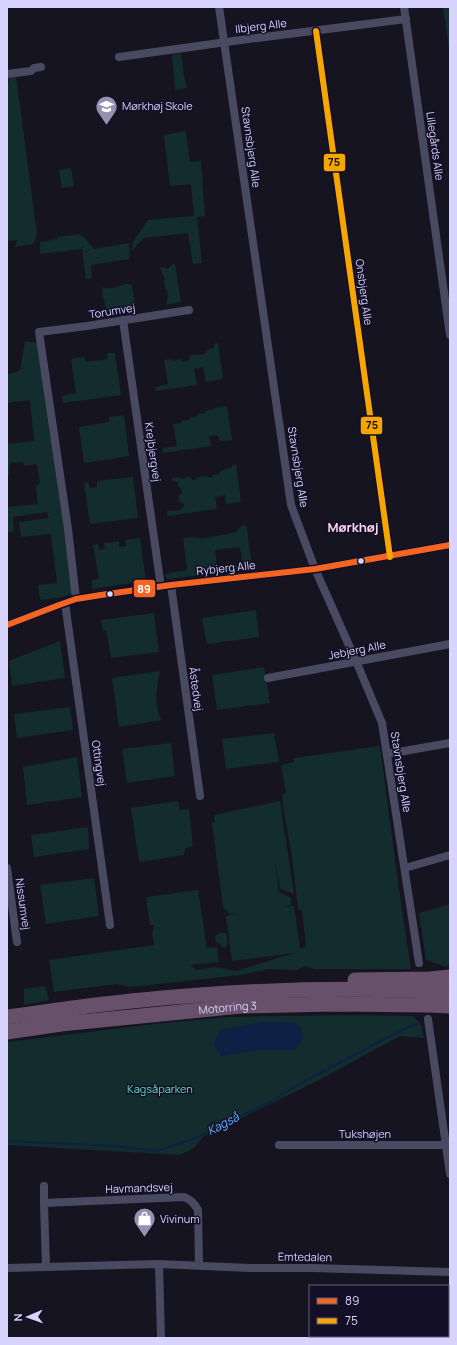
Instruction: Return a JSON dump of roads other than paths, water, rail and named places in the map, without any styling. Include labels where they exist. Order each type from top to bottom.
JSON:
[{"type":"highway","points":[[205,994],[259,984],[347,980],[430,979],[450,977]]},
{"type":"highway","name":"Motorring 3","points":[[7,1017],[140,1000],[205,994],[315,990],[420,990],[450,992]]},
{"type":"highway","name":"Motorring 3","points":[[7,1032],[61,1024],[241,1006],[334,1004],[428,1004],[450,1006]]},
{"type":"street","name":"Stavnsbjerg Alle","points":[[219,7],[291,505],[315,569],[382,723],[419,963]]},
{"type":"street","name":"Lillegårds Alle","points":[[404,7],[450,335]]},
{"type":"street","name":"Ilbjerg Alle","points":[[119,57],[406,19]]},
{"type":"street","name":"Onsbjerg Alle","points":[[316,31],[390,556]]},
{"type":"street","points":[[7,74],[31,71],[34,68],[41,67]]},
{"type":"street","name":"Torumvej","points":[[76,599],[68,529],[39,332],[189,310]]},
{"type":"street","name":"Krejbjergvej","points":[[124,320],[161,587]]},
{"type":"street","name":"Rybjerg Alle","points":[[7,625],[76,599],[171,585],[315,569],[450,545]]},
{"type":"street","name":"Åstedvej","points":[[171,585],[200,796]]},
{"type":"street","name":"Ottingvej","points":[[65,603],[110,925]]},
{"type":"street","name":"Jebjerg Alle","points":[[268,678],[450,644]]},
{"type":"street","points":[[387,754],[450,743]]},
{"type":"street","points":[[405,868],[450,855]]},
{"type":"street","name":"Nissumvej","points":[[7,868],[17,942]]},
{"type":"street","points":[[428,1019],[448,1145],[450,1174]]},
{"type":"street","name":"Tukshøjen","points":[[279,1145],[448,1145]]},
{"type":"street","points":[[44,1186],[46,1267]]},
{"type":"street","name":"Havmandsvej","points":[[44,1203],[184,1197],[190,1199],[198,1210],[199,1265]]},
{"type":"street","points":[[159,1264],[161,1338]]},
{"type":"street","name":"Emtedalen","points":[[7,1268],[159,1264],[249,1268],[312,1268],[450,1272]]},
{"type":"water","points":[[262,1022],[291,1022],[301,1027],[303,1039],[294,1050],[259,1050],[221,1056],[214,1044],[220,1030]]},
{"type":"waterway","name":"Kagså","points":[[7,1141],[115,1146],[158,1151],[198,1137],[262,1106],[305,1081],[404,1029],[420,1023]]},
{"type":"place","name":"Mørkhøj Skole","points":[[107,126]]},
{"type":"place","name":"Vivinum","points":[[144,1238]]},
{"type":"district","name":"Mørkhøj","points":[[353,527]]},
{"type":"park label","name":"Kagsåparken","points":[[160,1089]]}]
